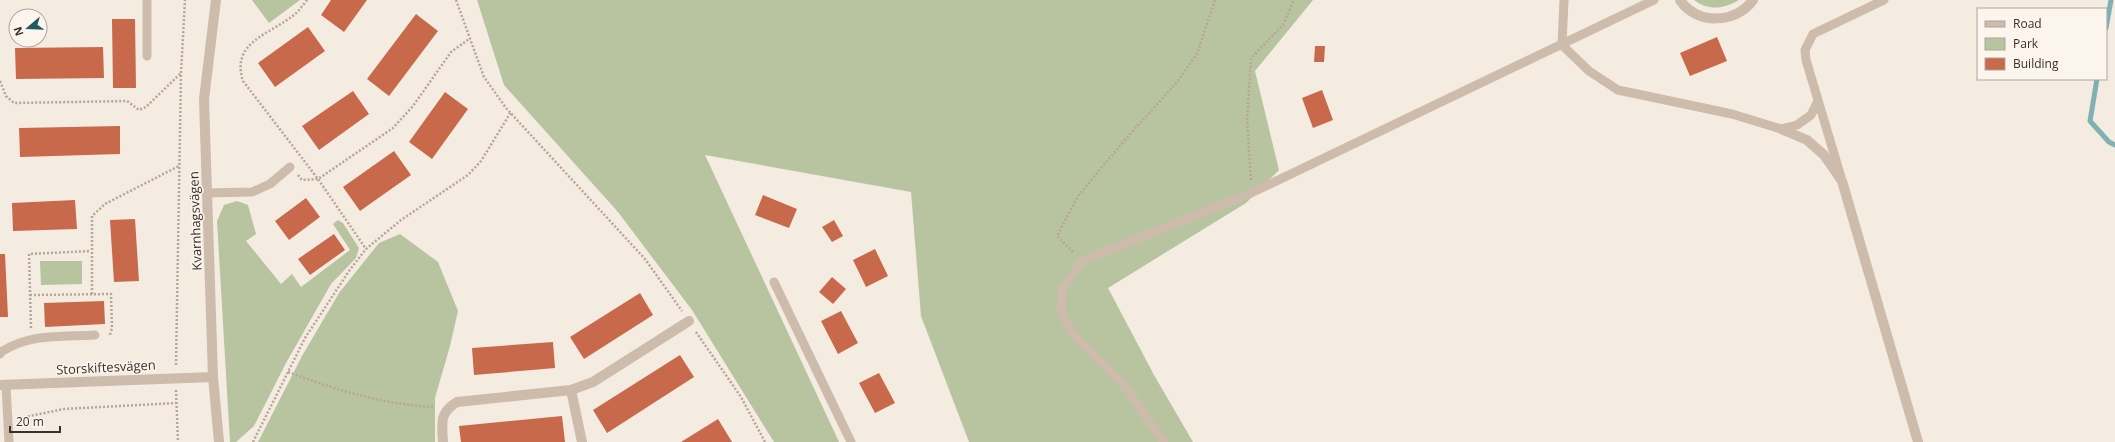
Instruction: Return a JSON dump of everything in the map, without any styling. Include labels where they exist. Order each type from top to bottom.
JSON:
[{"type":"street","name":"Kvarnhagsvägen","points":[[216,0],[204,98],[213,377],[219,442]]},
{"type":"street","points":[[1680,0],[1683,5],[1698,15],[1715,19],[1733,16],[1748,6],[1753,0]]},
{"type":"street","points":[[1781,129],[1807,140],[1824,155],[1842,181],[1918,442]]},
{"type":"street","points":[[442,442],[442,418],[447,408],[457,402],[571,390],[594,382],[689,321]]},
{"type":"street","name":"Storskiftesvägen","points":[[3,385],[176,377],[213,377]]},
{"type":"street","points":[[571,390],[582,442]]},
{"type":"lane","points":[[147,56],[148,0]]},
{"type":"lane","points":[[1564,0],[1562,45],[1589,71],[1618,90],[1732,114],[1781,129],[1797,125],[1811,115],[1818,101]]},
{"type":"lane","points":[[1164,442],[1124,385],[1072,333],[1061,312],[1062,289],[1082,260],[1252,193],[1654,0]]},
{"type":"lane","points":[[1842,181],[1818,101],[1805,50],[1813,34],[1884,0]]},
{"type":"lane","points":[[207,193],[252,192],[270,184],[290,166]]},
{"type":"lane","points":[[774,282],[851,442]]},
{"type":"lane","points":[[0,354],[14,344],[31,338],[95,336]]},
{"type":"lane","points":[[3,385],[4,421],[9,442]]},
{"type":"path","points":[[178,442],[176,377],[179,166],[181,73],[185,0]]},
{"type":"path","points":[[307,0],[295,14],[257,38],[240,58],[240,72],[243,81],[318,179],[366,249]]},
{"type":"path","points":[[456,0],[484,77],[511,112],[645,259],[741,397],[765,442]]},
{"type":"path","points":[[1082,260],[1057,236],[1078,196],[1124,141],[1177,82],[1197,54],[1215,0]]},
{"type":"path","points":[[1252,193],[1247,120],[1251,58],[1283,25],[1294,0]]},
{"type":"path","points":[[290,166],[302,180],[318,179],[393,128],[413,106],[451,52],[469,39]]},
{"type":"path","points":[[0,81],[6,96],[14,102],[127,101],[139,110],[146,107],[181,73]]},
{"type":"path","points":[[253,442],[305,338],[325,304],[366,249],[401,220],[468,175],[481,161],[511,112]]},
{"type":"path","points":[[92,294],[92,216],[105,204],[179,166]]},
{"type":"path","points":[[31,338],[29,254],[91,251]]},
{"type":"path","points":[[30,295],[111,294],[110,335],[95,336]]},
{"type":"path","points":[[288,372],[339,391],[397,405],[447,408]]},
{"type":"path","points":[[4,421],[64,409],[176,403]]},
{"type":"green space","points":[[252,0],[300,0],[269,23]]},
{"type":"green space","points":[[477,0],[1313,0],[1255,71],[1279,170],[1246,203],[1108,288],[1154,375],[1193,442],[969,442],[921,316],[911,192],[705,155],[839,442],[774,442],[692,310],[618,212],[504,85]]},
{"type":"green space","points":[[1694,0],[1739,0],[1716,8],[1705,6]]},
{"type":"green space","points":[[237,201],[248,205],[256,234],[246,241],[281,284],[292,274],[301,287],[350,250],[333,224],[338,220],[343,223],[359,248],[356,258],[331,284],[286,363],[254,426],[236,442],[230,442],[217,221],[224,205]]},
{"type":"green space","points":[[400,234],[438,262],[458,311],[450,346],[435,398],[435,442],[258,442],[302,356],[339,293],[379,243]]},
{"type":"green space","points":[[40,261],[82,261],[82,284],[41,285]]},
{"type":"building","points":[[331,0],[367,0],[344,32],[321,15]]},
{"type":"building","points":[[416,14],[438,31],[389,96],[367,79]]},
{"type":"building","points":[[112,19],[135,19],[136,88],[113,88]]},
{"type":"building","points":[[308,27],[325,51],[275,87],[258,63]]},
{"type":"building","points":[[1717,37],[1727,61],[1690,76],[1680,53]]},
{"type":"building","points":[[1315,46],[1325,46],[1324,62],[1314,62]]},
{"type":"building","points":[[103,47],[104,78],[16,79],[15,48]]},
{"type":"building","points":[[1322,90],[1333,120],[1313,128],[1302,98]]},
{"type":"building","points":[[353,91],[369,114],[319,150],[302,126]]},
{"type":"building","points":[[445,92],[468,109],[432,159],[409,142]]},
{"type":"building","points":[[120,126],[120,154],[20,157],[19,128]]},
{"type":"building","points":[[394,151],[411,175],[360,211],[343,187]]},
{"type":"building","points":[[763,195],[797,209],[789,228],[755,215]]},
{"type":"building","points":[[306,198],[320,217],[289,240],[275,221]]},
{"type":"building","points":[[75,200],[77,229],[13,231],[12,203]]},
{"type":"building","points":[[135,219],[139,281],[114,282],[110,220]]},
{"type":"building","points":[[834,220],[843,236],[832,242],[822,227]]},
{"type":"building","points":[[334,234],[345,250],[310,275],[298,259]]},
{"type":"building","points":[[875,249],[888,276],[866,287],[853,260]]},
{"type":"building","points":[[0,254],[5,254],[8,317],[0,317]]},
{"type":"building","points":[[832,277],[846,289],[833,304],[819,292]]},
{"type":"building","points":[[640,293],[653,315],[584,359],[570,337]]},
{"type":"building","points":[[104,301],[105,324],[45,327],[44,303]]},
{"type":"building","points":[[841,311],[858,343],[838,354],[821,321]]},
{"type":"building","points":[[553,342],[555,368],[474,375],[472,348]]},
{"type":"building","points":[[680,355],[694,377],[607,433],[593,410]]},
{"type":"building","points":[[879,373],[895,403],[875,413],[859,383]]},
{"type":"building","points":[[562,416],[565,442],[461,442],[459,426]]},
{"type":"building","points":[[718,419],[732,442],[681,442]]},
{"type":"waterway","points":[[2107,22],[2111,0]]},
{"type":"waterway","points":[[2097,80],[2090,121],[2109,142],[2115,145]]}]
